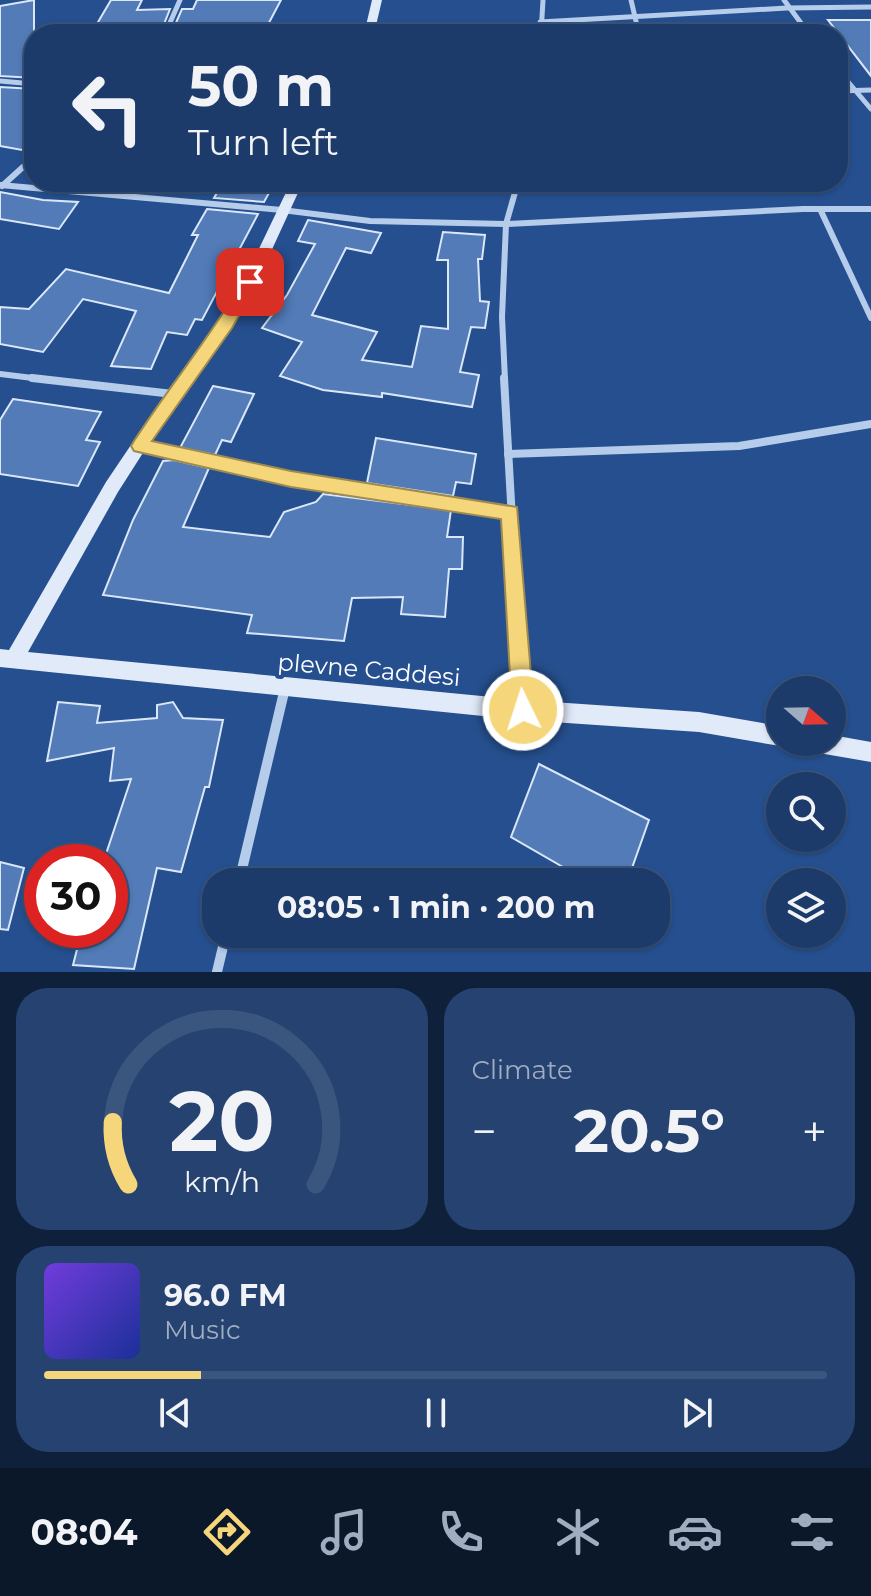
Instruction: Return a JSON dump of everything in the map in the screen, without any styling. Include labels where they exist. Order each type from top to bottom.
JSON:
[{"type":"street","points":[[169,24],[180,0]]},
{"type":"street","points":[[371,24],[377,0]]},
{"type":"street","points":[[543,0],[540,22],[787,8],[871,7]]},
{"type":"street","points":[[631,0],[636,24]]},
{"type":"street","points":[[784,0],[801,24]]},
{"type":"street","points":[[0,81],[24,83]]},
{"type":"street","points":[[848,82],[871,109]]},
{"type":"street","points":[[848,90],[871,90]]},
{"type":"street","points":[[1,186],[24,166]]},
{"type":"street","points":[[1,186],[24,188]]},
{"type":"street","points":[[71,192],[282,210],[370,221],[506,224],[871,209]]},
{"type":"street","points":[[5,663],[173,394],[226,324],[250,282],[292,192]]},
{"type":"street","points":[[515,192],[506,224],[502,317],[510,512],[523,710]]},
{"type":"street","points":[[820,209],[871,318]]},
{"type":"street","points":[[0,374],[173,394]]},
{"type":"street","points":[[508,454],[739,446],[871,424]]},
{"type":"street","points":[[140,446],[291,479],[510,512]]},
{"type":"street","name":"plevne Caddesi","points":[[5,663],[523,710],[699,722],[766,734]]},
{"type":"street","points":[[242,868],[285,688]]},
{"type":"street","points":[[846,748],[871,752]]},
{"type":"street","points":[[217,972],[223,948]]},
{"type":"building","points":[[34,0],[34,24],[24,24],[24,77],[0,76],[0,6]]},
{"type":"building","points":[[111,0],[142,0],[137,10],[170,9],[164,24],[97,24]]},
{"type":"building","points":[[197,0],[281,0],[268,24],[175,24],[182,9],[193,9]]},
{"type":"building","points":[[828,20],[871,20],[871,76],[848,46],[848,24],[831,24]]},
{"type":"building","points":[[0,87],[24,88],[24,148],[0,146]]},
{"type":"building","points":[[0,192],[43,200],[78,202],[59,229],[0,219]]},
{"type":"building","points":[[217,192],[270,192],[264,202],[214,198]]},
{"type":"building","points":[[207,209],[258,214],[202,320],[195,319],[187,335],[167,332],[151,369],[111,366],[136,311],[83,299],[43,352],[0,344],[0,307],[29,309],[66,269],[169,293],[198,235],[192,235]]},
{"type":"building","points":[[308,220],[381,233],[371,253],[346,248],[312,315],[377,332],[362,360],[412,367],[421,326],[448,329],[448,260],[437,260],[443,232],[485,235],[482,259],[478,259],[480,301],[489,302],[485,328],[471,327],[460,372],[479,375],[472,407],[382,393],[382,397],[323,390],[280,376],[302,342],[262,328],[287,295],[315,244],[298,241]]},
{"type":"building","points":[[213,386],[254,394],[231,442],[222,440],[215,455],[180,448]]},
{"type":"building","points":[[13,399],[101,412],[86,440],[100,442],[78,486],[0,474],[0,420]]},
{"type":"building","points":[[376,438],[476,454],[471,484],[456,482],[453,496],[367,483]]},
{"type":"building","points":[[174,460],[209,468],[183,527],[270,537],[284,512],[316,502],[323,494],[451,510],[447,537],[463,537],[462,569],[449,569],[445,617],[401,614],[403,597],[352,598],[344,641],[247,633],[252,615],[103,595],[133,520],[163,461]]},
{"type":"building","points":[[58,702],[100,706],[97,723],[157,718],[157,705],[173,702],[183,718],[223,720],[209,787],[205,787],[181,872],[157,868],[134,969],[73,965],[77,948],[128,948],[128,844],[109,844],[131,779],[110,781],[114,748],[47,761]]},
{"type":"building","points":[[539,764],[649,820],[632,868],[565,868],[511,837]]},
{"type":"building","points":[[0,862],[24,868],[8,930],[0,929]]},
{"type":"route","points":[[250,282],[226,324],[173,394],[140,446],[291,479],[510,512],[523,710]]}]
